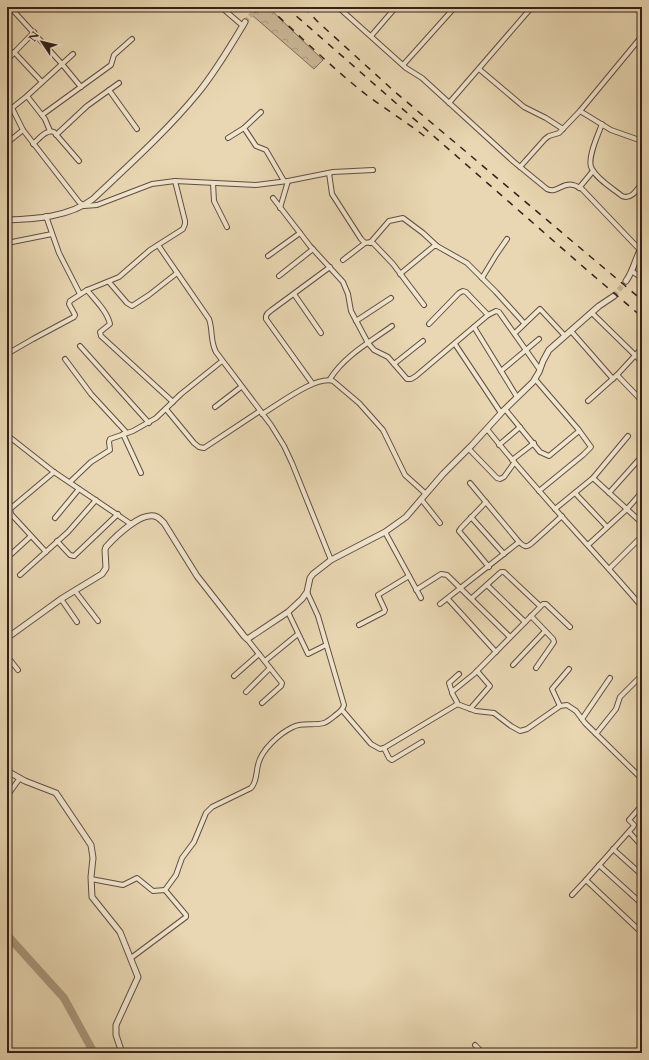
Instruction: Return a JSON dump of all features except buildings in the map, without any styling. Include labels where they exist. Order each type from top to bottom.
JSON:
[{"type":"street","points":[[10,7],[34,32],[81,87]]},
{"type":"street","points":[[84,206],[150,146],[198,93],[223,59],[244,24],[221,7]]},
{"type":"street","points":[[338,7],[403,65],[422,78],[520,167],[547,189],[555,191],[568,184],[582,189],[641,249],[633,272],[626,282]]},
{"type":"street","points":[[371,36],[396,7]]},
{"type":"street","points":[[403,65],[455,7]]},
{"type":"street","points":[[449,103],[532,7]]},
{"type":"street","points":[[7,60],[34,32]]},
{"type":"street","points":[[520,167],[545,139],[559,133],[580,111],[642,36]]},
{"type":"street","points":[[42,115],[111,66],[114,54],[132,39]]},
{"type":"street","points":[[14,52],[42,82]]},
{"type":"street","points":[[7,112],[73,54]]},
{"type":"street","points":[[479,69],[524,107],[546,118],[563,129]]},
{"type":"street","points":[[56,135],[86,106],[119,83]]},
{"type":"street","points":[[109,90],[137,129]]},
{"type":"street","points":[[27,96],[42,115],[50,131],[54,132],[79,161]]},
{"type":"street","points":[[12,108],[23,130],[33,144],[79,202],[84,206]]},
{"type":"street","points":[[580,111],[611,130],[642,141]]},
{"type":"street","points":[[228,138],[244,128],[261,112]]},
{"type":"street","points":[[602,124],[591,156],[590,165],[593,171],[617,192],[626,197],[629,197],[641,185]]},
{"type":"street","points":[[244,128],[256,146],[266,150],[286,181],[280,208]]},
{"type":"street","points":[[7,143],[23,130]]},
{"type":"street","points":[[33,144],[50,131]]},
{"type":"street","points":[[7,220],[61,214],[84,206],[97,205],[152,184],[175,181],[256,185],[329,173],[373,170]]},
{"type":"street","points":[[579,188],[593,171]]},
{"type":"street","points":[[329,173],[332,194],[348,220],[367,243],[374,244],[424,305]]},
{"type":"street","points":[[7,354],[74,317],[75,315],[69,302],[87,290],[109,282],[127,272],[150,250],[183,229],[185,224],[175,181]]},
{"type":"street","points":[[213,183],[214,201],[227,227]]},
{"type":"street","points":[[273,198],[313,249],[343,282],[348,294],[350,311],[368,343],[374,350],[388,357],[404,376],[411,379],[416,376],[488,315],[496,311],[499,312],[515,333],[540,370]]},
{"type":"street","points":[[46,216],[59,253],[80,294]]},
{"type":"street","points":[[344,260],[367,243],[389,221],[403,218],[437,246],[467,263],[524,323]]},
{"type":"street","points":[[268,256],[300,233]]},
{"type":"street","points":[[7,244],[52,234]]},
{"type":"street","points":[[482,278],[508,239]]},
{"type":"street","points":[[158,245],[209,320],[211,324],[212,346],[284,446],[331,560]]},
{"type":"street","points":[[400,274],[434,246],[437,246]]},
{"type":"street","points":[[279,276],[313,249]]},
{"type":"street","points":[[312,383],[266,319],[266,314],[330,268]]},
{"type":"street","points":[[633,272],[642,278]]},
{"type":"street","points":[[109,282],[127,303],[132,306],[177,273]]},
{"type":"street","points":[[87,290],[106,314],[110,324],[100,332],[101,336],[173,402]]},
{"type":"street","points":[[429,324],[459,293],[463,291],[466,292],[488,315]]},
{"type":"street","points":[[294,294],[321,333]]},
{"type":"street","points":[[165,890],[174,877],[182,858],[194,842],[206,813],[212,807],[250,790],[253,786],[262,753],[267,747],[292,727],[322,723],[342,710],[344,705],[318,616],[308,592],[311,576],[331,560],[385,532],[406,517],[443,474],[469,449],[503,411],[535,379],[549,350],[599,306],[614,296]]},
{"type":"street","points":[[356,320],[391,298]]},
{"type":"street","points":[[515,333],[540,309],[565,336]]},
{"type":"street","points":[[592,313],[642,362]]},
{"type":"street","points":[[330,380],[335,370],[347,358],[392,326]]},
{"type":"street","points":[[474,327],[517,397]]},
{"type":"street","points":[[571,331],[612,379]]},
{"type":"street","points":[[501,371],[527,351],[539,339]]},
{"type":"street","points":[[394,364],[423,341]]},
{"type":"street","points":[[454,344],[503,411],[534,443],[540,452],[549,456],[579,431]]},
{"type":"street","points":[[80,346],[149,423]]},
{"type":"street","points":[[588,401],[617,375],[642,349]]},
{"type":"street","points":[[65,359],[91,394],[125,434],[141,473]]},
{"type":"street","points":[[70,482],[91,462],[110,450],[110,439],[149,423],[222,360]]},
{"type":"street","points":[[617,375],[642,401]]},
{"type":"street","points":[[535,379],[591,446],[590,449],[539,491]]},
{"type":"street","points":[[166,409],[194,443],[199,448],[204,448],[312,383],[330,380],[334,381],[359,403],[383,430],[405,475],[426,494]]},
{"type":"street","points":[[214,407],[241,386]]},
{"type":"street","points":[[499,445],[520,428]]},
{"type":"street","points":[[487,429],[513,462],[610,569],[642,607]]},
{"type":"street","points":[[7,435],[54,472],[131,524]]},
{"type":"street","points":[[555,509],[593,478],[628,436]]},
{"type":"street","points":[[469,449],[497,478],[500,479],[504,476],[513,462],[534,443]]},
{"type":"street","points":[[609,493],[642,456]]},
{"type":"street","points":[[46,552],[11,514],[10,509],[54,472]]},
{"type":"street","points":[[593,478],[642,523]]},
{"type":"street","points":[[470,483],[519,542],[525,547],[527,547],[562,516]]},
{"type":"street","points":[[55,518],[79,488]]},
{"type":"street","points":[[588,545],[627,509],[642,492]]},
{"type":"street","points":[[575,493],[607,527]]},
{"type":"street","points":[[421,499],[440,523]]},
{"type":"street","points":[[20,575],[77,523],[96,500]]},
{"type":"street","points":[[486,502],[459,531],[489,566]]},
{"type":"street","points":[[57,541],[70,555],[74,556],[118,514]]},
{"type":"street","points":[[7,638],[61,599],[105,571],[106,547],[131,524],[147,516],[156,517],[161,520],[201,581],[281,681],[282,684],[262,704]]},
{"type":"street","points":[[471,517],[504,554]]},
{"type":"street","points":[[385,532],[416,590],[422,598]]},
{"type":"street","points":[[7,558],[31,536]]},
{"type":"street","points":[[610,569],[642,536]]},
{"type":"street","points":[[440,604],[519,542]]},
{"type":"street","points":[[472,598],[501,572],[504,572],[540,606]]},
{"type":"street","points":[[416,590],[444,574],[450,576],[510,637]]},
{"type":"street","points":[[359,625],[384,612],[378,595],[409,576]]},
{"type":"street","points":[[487,585],[525,622]]},
{"type":"street","points":[[75,591],[98,621]]},
{"type":"street","points":[[247,638],[288,612],[308,592]]},
{"type":"street","points":[[61,599],[77,622]]},
{"type":"street","points":[[448,599],[496,652]]},
{"type":"street","points":[[452,692],[477,671],[544,603],[570,627]]},
{"type":"street","points":[[288,612],[308,654],[326,645]]},
{"type":"street","points":[[530,616],[553,639],[554,642],[536,668]]},
{"type":"street","points":[[512,665],[545,631]]},
{"type":"street","points":[[264,661],[298,634]]},
{"type":"street","points":[[234,676],[259,654]]},
{"type":"street","points":[[7,656],[18,670]]},
{"type":"street","points":[[246,692],[270,668]]},
{"type":"street","points":[[560,706],[552,689],[569,668]]},
{"type":"street","points":[[470,709],[490,686],[477,671]]},
{"type":"street","points":[[459,674],[449,683],[457,704],[476,711],[491,712],[516,730],[524,730],[560,706],[567,705],[572,707],[596,734],[642,779]]},
{"type":"street","points":[[596,734],[616,709],[620,698],[642,675]]},
{"type":"street","points":[[582,719],[610,678]]},
{"type":"street","points":[[342,710],[371,744],[380,749],[457,704]]},
{"type":"street","points":[[384,748],[389,758],[392,760],[422,742]]},
{"type":"street","points":[[7,771],[51,791],[59,797],[91,845],[93,858],[91,894],[94,900],[120,932],[138,977],[116,1025],[116,1035],[122,1053]]},
{"type":"street","points":[[7,796],[20,778]]},
{"type":"street","points":[[572,895],[634,826],[630,819],[642,804]]},
{"type":"street","points":[[628,832],[642,846]]},
{"type":"street","points":[[613,849],[642,875]]},
{"type":"street","points":[[599,865],[642,904]]},
{"type":"street","points":[[91,879],[123,885],[136,878],[153,891],[165,890]]},
{"type":"street","points":[[586,880],[642,933]]},
{"type":"street","points":[[131,958],[186,916],[186,914],[165,890]]},
{"type":"street","points":[[642,986],[642,993]]},
{"type":"street","points":[[475,1045],[482,1053]]},
{"type":"green space","points":[[262,7],[268,7],[323,60],[314,69],[252,15]]},
{"type":"waterway","points":[[7,935],[64,998],[94,1053]]},
{"type":"tunnel","points":[[245,22],[258,7]]},
{"type":"tunnel","points":[[614,296],[626,281]]},
{"type":"railway","points":[[268,7],[359,89],[428,139]]},
{"type":"railway","points":[[286,7],[642,317]]},
{"type":"railway","points":[[304,7],[317,21],[395,92],[642,300]]}]
